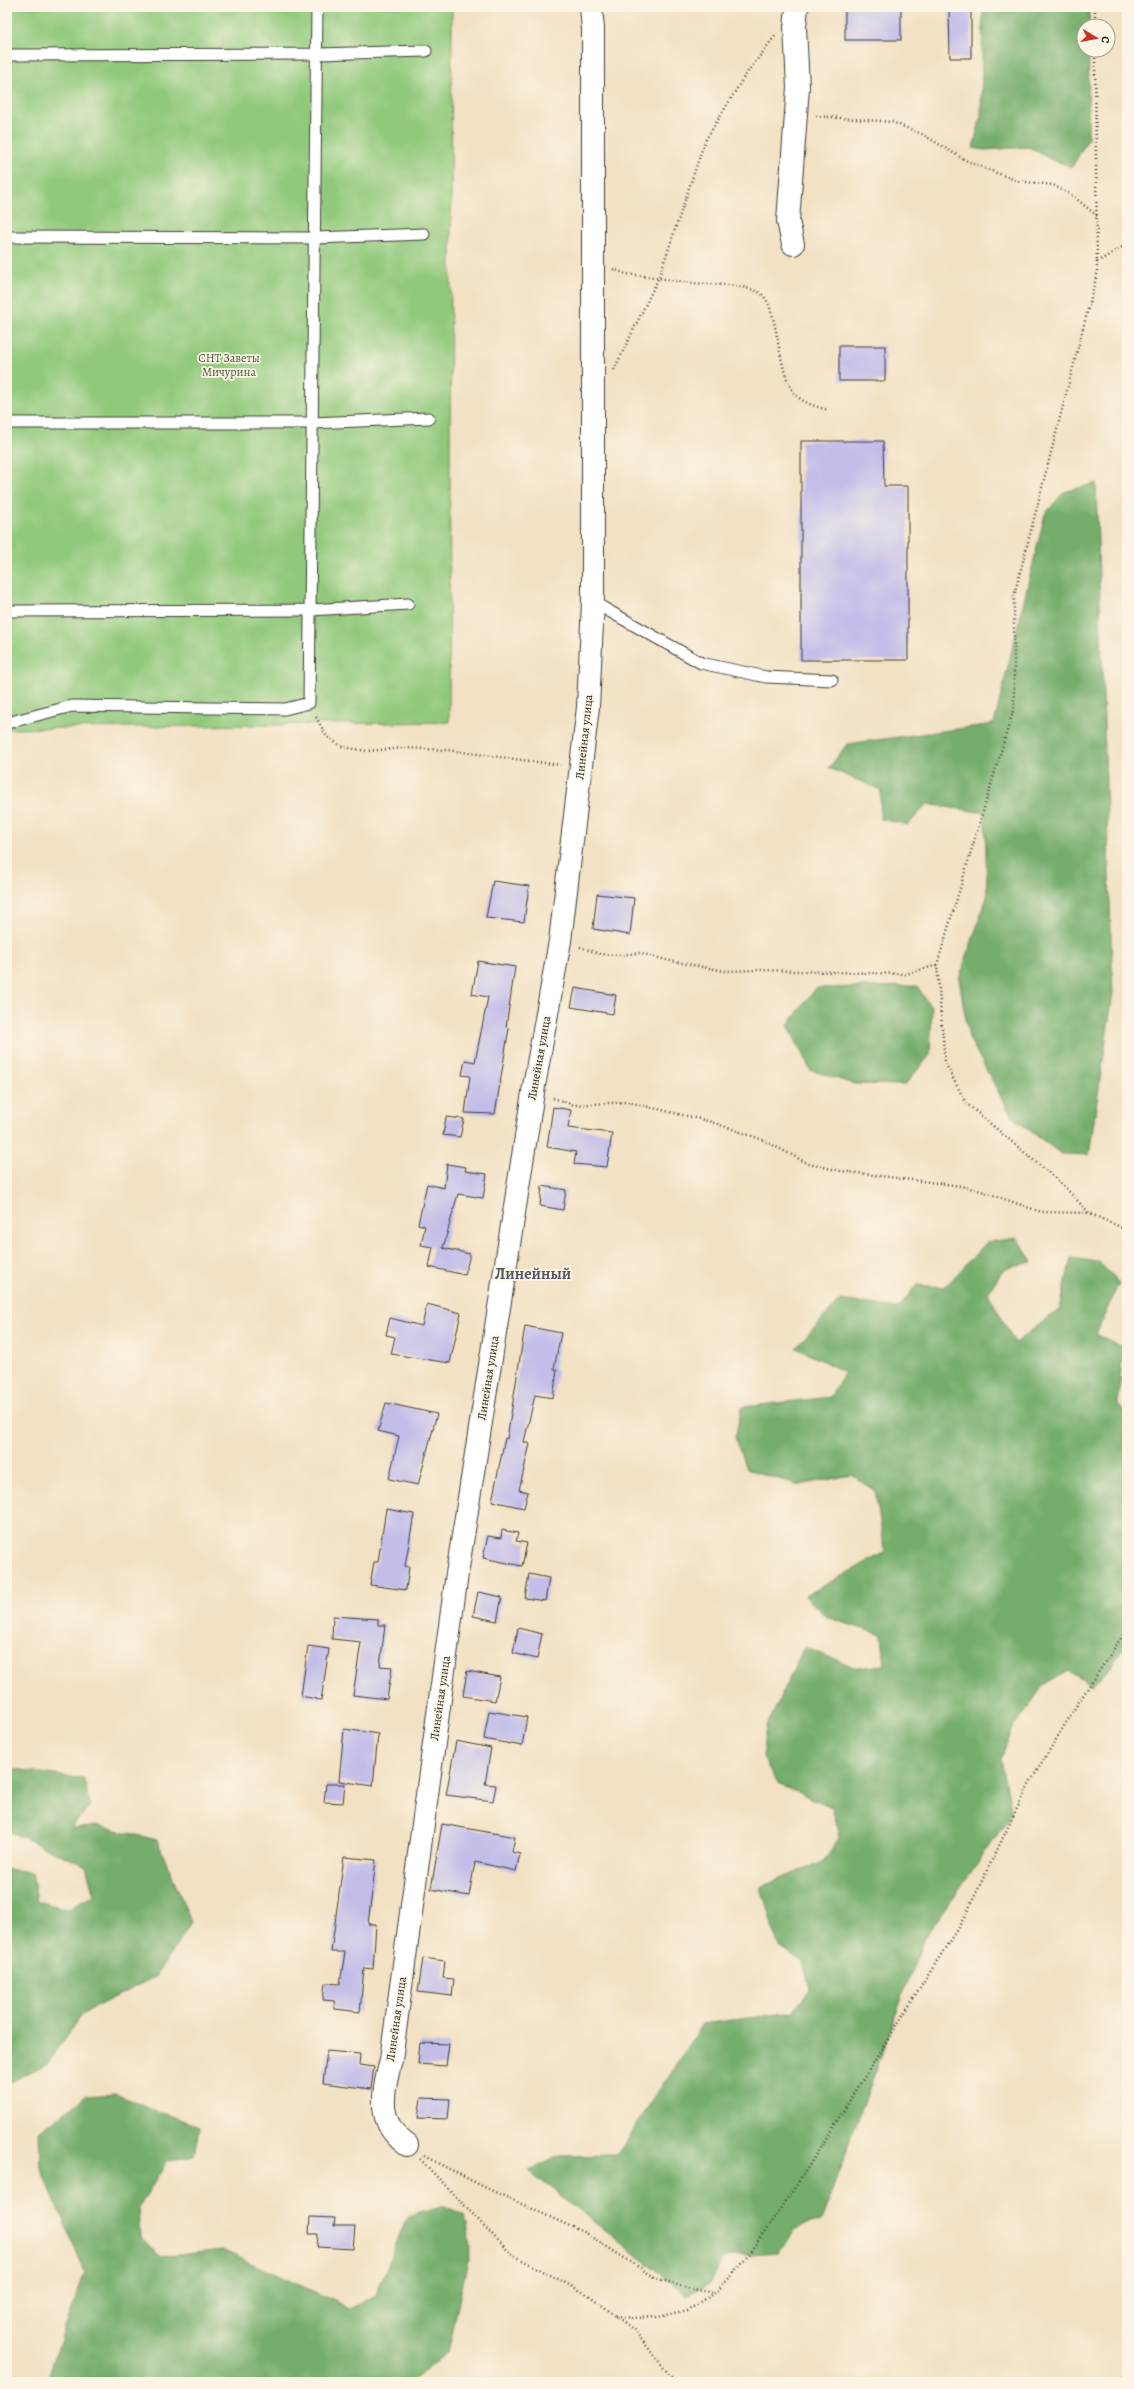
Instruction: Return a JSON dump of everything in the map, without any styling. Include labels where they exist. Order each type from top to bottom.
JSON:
[{"type":"street","name":"Линейная улица","points":[[407,2145],[394,2136],[384,2113],[383,2090],[391,2060],[457,1574],[534,1086],[560,942],[588,707],[593,602],[593,30],[591,7]]},
{"type":"street","points":[[794,244],[788,221],[798,87],[797,10]]},
{"type":"lane","points":[[7,723],[72,706],[285,709],[309,703],[317,7]]},
{"type":"lane","points":[[7,55],[317,54],[426,51]]},
{"type":"lane","points":[[7,238],[314,238],[424,234]]},
{"type":"lane","points":[[7,423],[312,423],[429,418]]},
{"type":"lane","points":[[593,602],[701,663],[766,677],[832,680]]},
{"type":"lane","points":[[7,611],[310,610],[408,604]]},
{"type":"path","points":[[1095,7],[1095,18]]},
{"type":"path","points":[[612,374],[659,277],[705,141],[744,77],[770,41],[797,10]]},
{"type":"path","points":[[1089,1213],[1063,1185],[966,1103],[946,1062],[937,965],[1014,708],[1014,596],[1097,274],[1095,58]]},
{"type":"path","points":[[796,114],[892,122],[922,134],[965,160],[986,169],[1018,180],[1053,186],[1073,196],[1097,216]]},
{"type":"path","points":[[1097,262],[1127,244]]},
{"type":"path","points":[[593,259],[626,274],[720,284],[759,292],[769,302],[780,358],[791,389],[798,398],[828,410]]},
{"type":"path","points":[[309,703],[327,737],[343,747],[366,751],[405,748],[447,750],[580,768]]},
{"type":"path","points":[[560,942],[600,954],[618,955],[640,953],[666,960],[725,971],[759,970],[906,974],[937,965]]},
{"type":"path","points":[[534,1086],[555,1100],[574,1105],[628,1102],[708,1121],[763,1140],[809,1164],[841,1171],[961,1186],[985,1192],[1041,1212],[1089,1213],[1127,1230]]},
{"type":"path","points":[[616,2316],[632,2318],[658,2316],[688,2310],[715,2293],[739,2268],[800,2180],[863,2081],[912,1998],[964,1918],[1029,1784],[1078,1703],[1127,1629]]},
{"type":"path","points":[[407,2145],[452,2172],[585,2233],[656,2278],[687,2288],[715,2293]]},
{"type":"path","points":[[407,2145],[511,2254],[590,2296],[634,2330],[675,2382]]},
{"type":"green space","name":"СНТ Заветы Мичурина","points":[[7,7],[452,7],[449,722],[7,729]]},
{"type":"green space","points":[[983,7],[1089,7],[1089,18],[1076,18],[1076,58],[1089,58],[1088,139],[1072,167],[1052,160],[1029,147],[984,150],[973,148],[981,116]]},
{"type":"green space","points":[[1096,483],[1113,993],[1089,1155],[1061,1154],[1012,1117],[969,1038],[959,979],[987,897],[985,813],[927,804],[908,825],[880,819],[881,790],[829,768],[847,744],[994,724],[1045,514],[1064,492]]},
{"type":"green space","points":[[917,986],[932,1009],[930,1055],[905,1085],[854,1084],[810,1070],[788,1025],[816,988]]},
{"type":"green space","points":[[1017,1238],[1032,1262],[1004,1269],[988,1293],[1015,1343],[1060,1309],[1071,1258],[1099,1262],[1119,1283],[1096,1334],[1123,1347],[1118,1405],[1127,1415],[1127,1643],[1112,1665],[1092,1685],[1068,1671],[1043,1686],[1012,1730],[1001,1758],[1012,1814],[923,1940],[821,2221],[795,2229],[778,2253],[723,2257],[711,2283],[687,2295],[529,2171],[559,2156],[617,2155],[702,2024],[794,2012],[810,1989],[803,1962],[778,1945],[761,1887],[823,1861],[840,1837],[832,1807],[778,1784],[763,1758],[767,1726],[804,1647],[857,1668],[885,1665],[882,1635],[826,1617],[805,1596],[885,1552],[875,1491],[852,1475],[799,1485],[746,1469],[735,1437],[742,1407],[830,1397],[845,1372],[796,1348],[840,1300],[899,1308],[916,1285],[945,1287],[987,1242]]},
{"type":"green space","points":[[7,1768],[84,1779],[90,1805],[71,1828],[100,1826],[157,1840],[191,1922],[156,1976],[82,2014],[48,2063],[7,2084],[7,1869],[32,1872],[37,1901],[68,1909],[94,1895],[86,1866],[7,1830]]},
{"type":"green space","points":[[115,2094],[200,2127],[195,2155],[166,2162],[138,2209],[140,2237],[161,2257],[222,2250],[350,2308],[376,2295],[407,2216],[441,2206],[465,2214],[471,2246],[448,2352],[410,2382],[46,2382],[85,2272],[40,2165],[39,2132],[86,2096]]},
{"type":"building","points":[[845,7],[901,7],[901,40],[845,40]]},
{"type":"building","points":[[949,7],[971,7],[971,58],[950,58]]},
{"type":"building","points":[[839,346],[885,346],[885,381],[839,381]]},
{"type":"building","points":[[801,441],[883,441],[884,486],[908,486],[908,660],[801,660]]},
{"type":"building","points":[[493,881],[529,886],[524,922],[486,918]]},
{"type":"building","points":[[597,894],[634,898],[630,935],[593,929]]},
{"type":"building","points":[[478,961],[515,967],[506,1027],[509,1028],[495,1114],[465,1113],[470,1076],[462,1075],[465,1060],[475,1062],[488,997],[472,994]]},
{"type":"building","points":[[575,988],[616,995],[613,1014],[571,1007]]},
{"type":"building","points":[[553,1107],[571,1110],[568,1128],[612,1133],[607,1167],[574,1164],[576,1152],[547,1147]]},
{"type":"building","points":[[446,1117],[464,1119],[460,1137],[443,1135]]},
{"type":"building","points":[[447,1164],[466,1167],[465,1171],[487,1174],[483,1198],[458,1194],[443,1248],[470,1254],[465,1275],[429,1267],[433,1247],[421,1245],[425,1226],[418,1224],[427,1184],[444,1188]]},
{"type":"building","points":[[542,1186],[566,1190],[563,1210],[540,1206]]},
{"type":"building","points":[[427,1304],[461,1313],[450,1363],[391,1354],[395,1337],[386,1335],[390,1318],[422,1326]]},
{"type":"building","points":[[525,1326],[561,1333],[554,1369],[557,1370],[553,1398],[535,1395],[524,1442],[530,1444],[519,1490],[528,1492],[524,1508],[492,1501],[505,1438],[507,1439]]},
{"type":"building","points":[[386,1403],[437,1414],[418,1485],[389,1479],[399,1436],[378,1431]]},
{"type":"building","points":[[386,1509],[414,1514],[405,1566],[409,1567],[406,1590],[370,1585],[374,1562],[378,1562]]},
{"type":"building","points":[[502,1530],[518,1533],[516,1541],[527,1543],[522,1566],[483,1558],[488,1536],[501,1538]]},
{"type":"building","points":[[529,1574],[549,1578],[545,1601],[525,1598]]},
{"type":"building","points":[[478,1592],[502,1597],[497,1621],[473,1616]]},
{"type":"building","points":[[333,1616],[378,1619],[378,1625],[385,1625],[380,1666],[392,1667],[387,1699],[353,1695],[361,1642],[332,1639]]},
{"type":"building","points":[[518,1628],[542,1634],[537,1659],[513,1653]]},
{"type":"building","points":[[308,1646],[329,1649],[321,1700],[301,1696]]},
{"type":"building","points":[[467,1671],[500,1677],[495,1701],[463,1696]]},
{"type":"building","points":[[489,1711],[527,1717],[522,1746],[484,1739]]},
{"type":"building","points":[[344,1729],[378,1734],[373,1786],[339,1781]]},
{"type":"building","points":[[456,1741],[491,1748],[485,1784],[496,1785],[493,1801],[446,1795]]},
{"type":"building","points":[[326,1784],[345,1784],[343,1803],[324,1802]]},
{"type":"building","points":[[442,1824],[515,1837],[512,1852],[520,1854],[516,1871],[475,1862],[469,1896],[431,1889]]},
{"type":"building","points":[[344,1857],[376,1860],[368,1924],[376,1924],[373,1969],[364,1968],[360,2012],[335,2009],[334,2001],[323,2000],[325,1983],[340,1984],[345,1952],[331,1952]]},
{"type":"building","points":[[423,1958],[445,1961],[443,1978],[454,1979],[452,1996],[418,1992]]},
{"type":"building","points":[[420,2043],[449,2044],[446,2066],[418,2064]]},
{"type":"building","points":[[327,2051],[360,2054],[359,2065],[374,2067],[371,2089],[323,2083]]},
{"type":"building","points":[[421,2098],[450,2099],[448,2119],[418,2118]]},
{"type":"building","points":[[310,2217],[335,2218],[334,2226],[355,2226],[353,2249],[317,2247],[318,2234],[309,2234]]},
{"type":"district","name":"Линейный","points":[[533,1274]]}]
